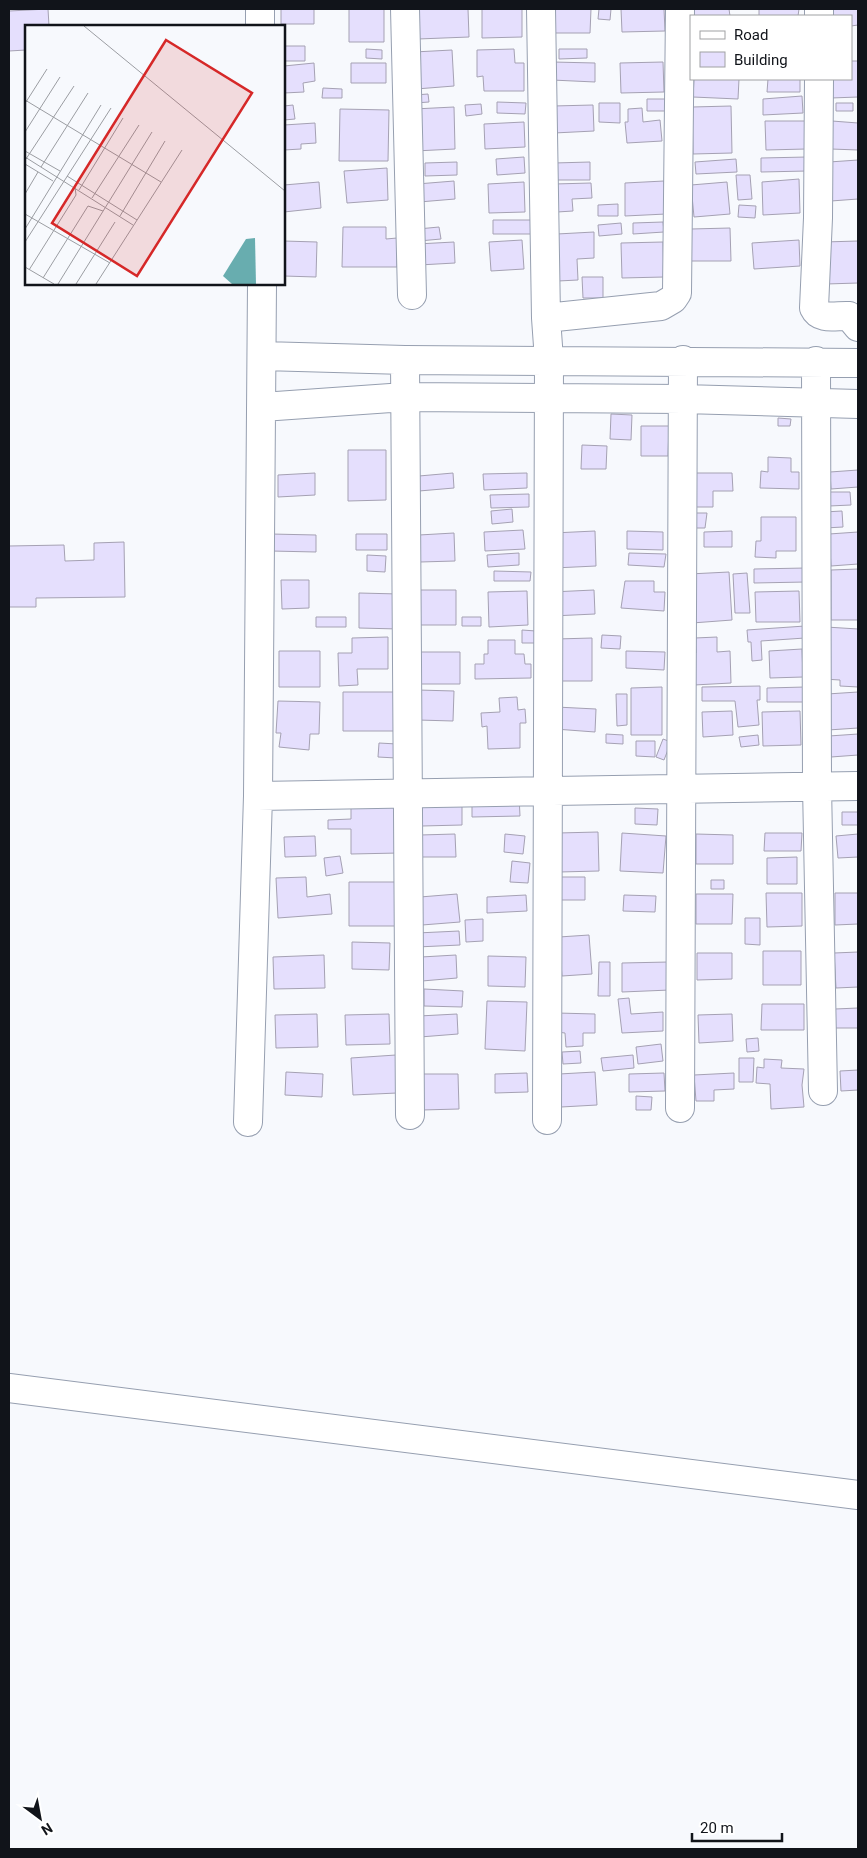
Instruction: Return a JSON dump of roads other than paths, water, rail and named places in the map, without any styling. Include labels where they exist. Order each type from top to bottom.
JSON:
[{"type":"street","points":[[260,9],[260,25]]},
{"type":"street","points":[[405,9],[412,295]]},
{"type":"street","points":[[541,9],[546,318],[549,360],[547,1120]]},
{"type":"street","points":[[546,318],[661,306],[674,299],[677,293],[680,9]]},
{"type":"street","points":[[818,80],[818,218],[814,308],[818,314],[824,316],[849,316],[858,327]]},
{"type":"street","points":[[248,1122],[258,796],[262,285]]},
{"type":"street","points":[[262,356],[405,360],[683,360],[858,363]]},
{"type":"street","points":[[405,360],[410,1115]]},
{"type":"street","points":[[680,1108],[683,360]]},
{"type":"street","points":[[816,361],[817,786],[823,1091]]},
{"type":"street","points":[[262,407],[405,397],[683,399],[858,404]]},
{"type":"street","points":[[258,796],[858,786]]},
{"type":"street","points":[[9,1388],[858,1495]]}]
